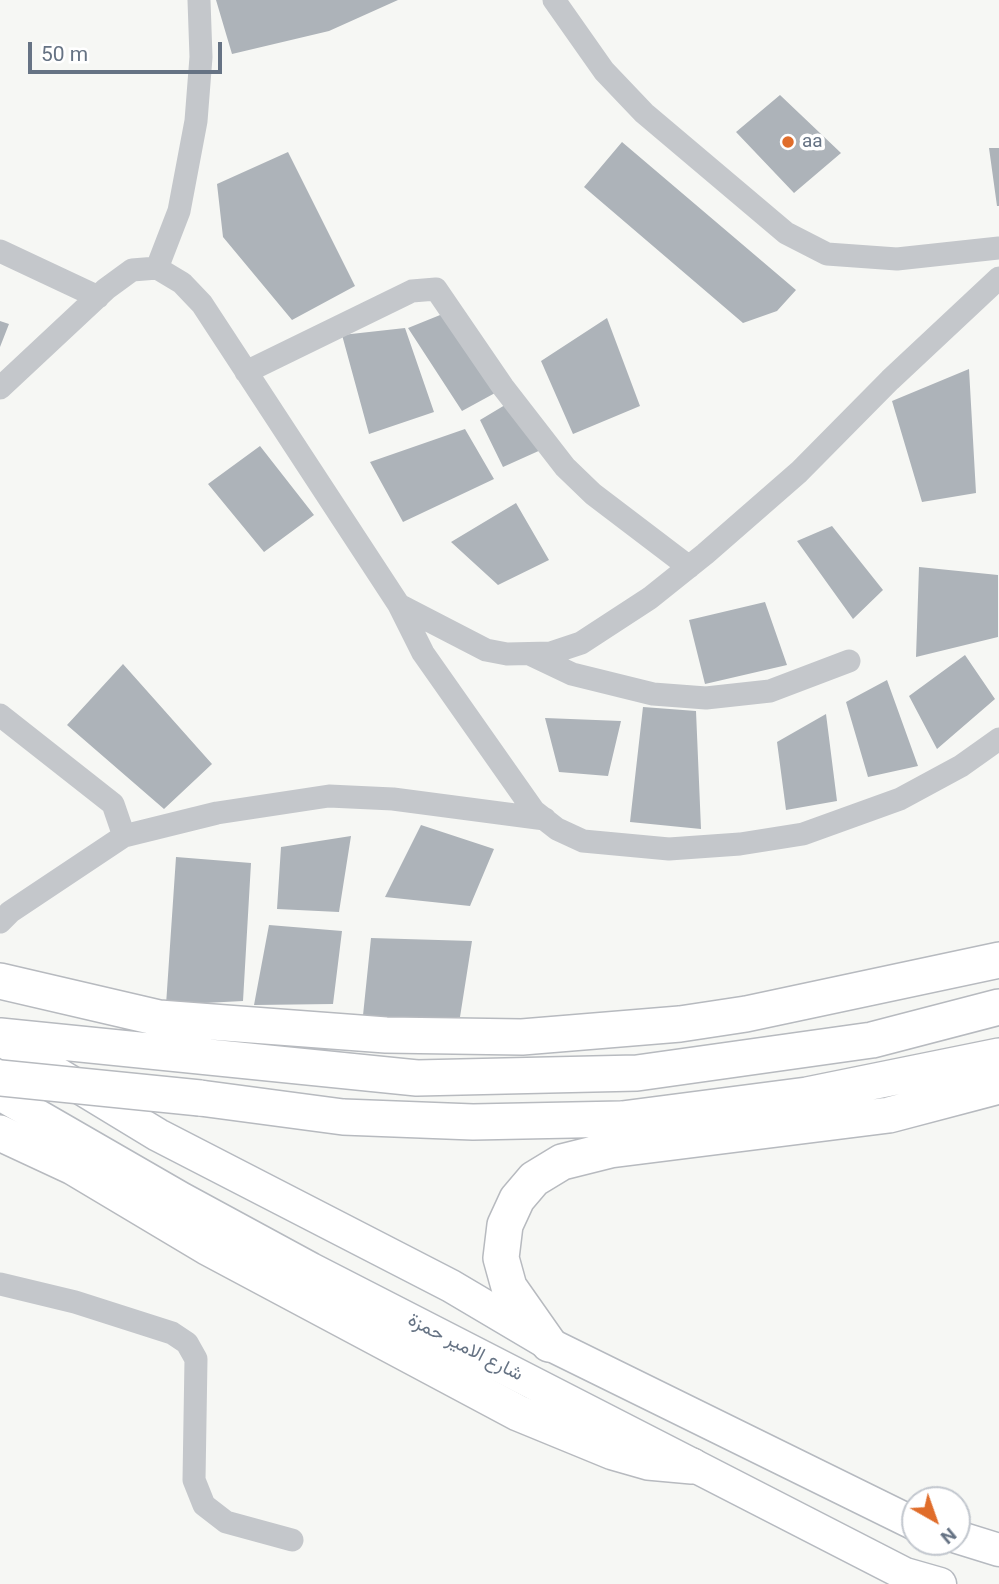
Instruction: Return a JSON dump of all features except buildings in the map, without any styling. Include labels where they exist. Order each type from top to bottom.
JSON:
[{"type":"main road","points":[[0,981],[159,1018],[386,1035],[522,1037],[680,1024],[746,1014],[999,960]]},
{"type":"main road","points":[[0,1037],[417,1078],[637,1073],[872,1040],[999,1007]]},
{"type":"main road","points":[[0,1037],[158,1135],[451,1286],[549,1344],[901,1517]]},
{"type":"main road","points":[[0,1078],[200,1098],[343,1117],[473,1122],[622,1119],[807,1095],[999,1056]]},
{"type":"main road","points":[[549,1344],[509,1287],[500,1258],[505,1225],[517,1199],[534,1179],[562,1162],[610,1150],[889,1115],[999,1086]]},
{"type":"main road","name":"شارع الامير حمزة","points":[[0,1094],[288,1256],[905,1574],[940,1584]]},
{"type":"main road","points":[[0,1133],[73,1167],[207,1247],[518,1413],[613,1452],[648,1462],[692,1466]]},
{"type":"main road","points":[[971,1541],[999,1549]]},
{"type":"main road","points":[[905,1574],[912,1556]]},
{"type":"street","points":[[157,268],[179,211],[196,121],[201,57],[199,0]]},
{"type":"street","points":[[554,0],[604,71],[644,113],[786,233],[827,254],[897,259],[999,248]]},
{"type":"street","points":[[0,251],[98,297]]},
{"type":"street","points":[[0,388],[98,297],[132,271],[157,268],[182,283],[202,304],[399,605],[423,653],[534,811],[583,841],[643,847],[740,844],[803,834],[900,799],[961,766],[999,739]]},
{"type":"street","points":[[399,605],[486,650],[551,653],[580,643],[650,598],[799,472],[890,380],[999,278]]},
{"type":"street","points":[[246,372],[412,291],[425,287],[436,289],[503,387],[565,467],[593,494],[689,567]]},
{"type":"street","points":[[530,653],[572,674],[653,694],[706,698],[770,691],[849,661]]},
{"type":"street","points":[[0,715],[113,804],[124,836]]},
{"type":"street","points":[[0,922],[10,912],[124,836],[217,813],[329,796],[393,799],[545,819]]},
{"type":"street","points":[[0,1284],[75,1302],[172,1333],[187,1343],[196,1359],[194,1480],[204,1505],[226,1522],[292,1540]]},
{"type":"place","name":"aa","points":[[788,142]]}]
